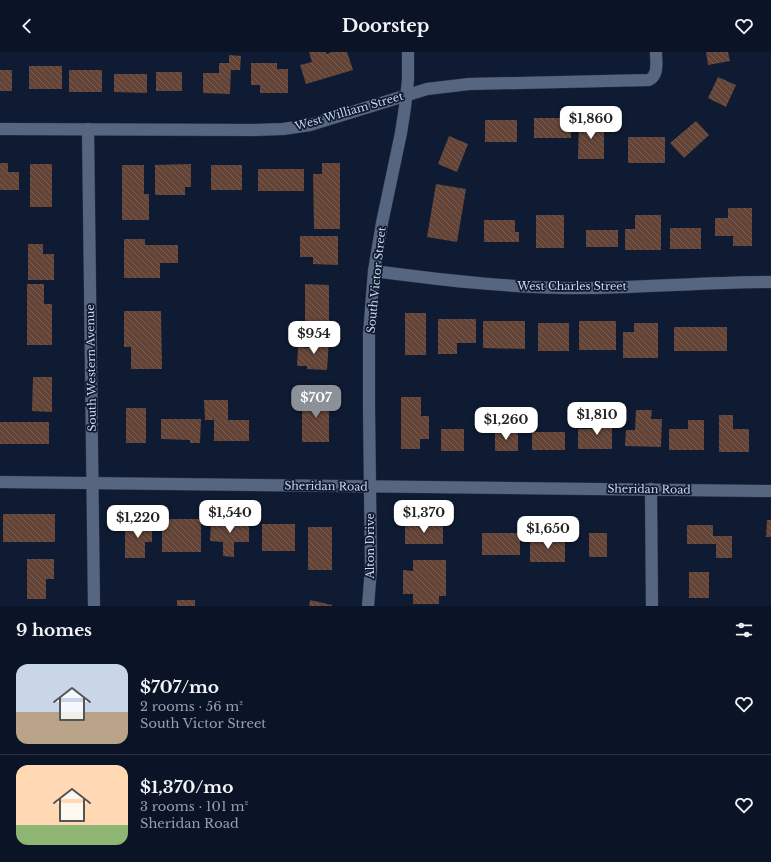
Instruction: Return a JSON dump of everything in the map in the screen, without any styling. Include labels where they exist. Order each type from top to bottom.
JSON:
[{"type":"street","name":"South Victor Street","points":[[370,486],[369,334],[374,271],[382,223],[401,133],[405,107],[408,52]]},
{"type":"street","name":"West William Street","points":[[0,129],[283,129],[310,124],[427,89],[469,84],[649,80],[654,76],[656,69],[656,52]]},
{"type":"street","name":"South Western Avenue","points":[[88,129],[94,606]]},
{"type":"street","name":"West Charles Street","points":[[374,271],[440,280],[517,286],[594,288],[771,282]]},
{"type":"street","name":"Sheridan Road","points":[[0,482],[771,491]]},
{"type":"street","name":"Alton Drive","points":[[368,606],[371,568],[370,486]]},
{"type":"street","points":[[651,490],[652,606]]},
{"type":"building","points":[[309,52],[326,52],[326,54],[332,52],[347,52],[353,70],[306,84],[300,65],[312,62]]},
{"type":"building","points":[[706,52],[728,52],[730,61],[708,65]]},
{"type":"building","points":[[229,55],[241,56],[240,70],[231,70],[230,94],[203,93],[203,73],[219,73],[219,63],[229,63]]},
{"type":"building","points":[[251,63],[277,63],[277,69],[288,69],[288,93],[260,93],[260,85],[251,85]]},
{"type":"building","points":[[29,66],[62,66],[62,89],[29,89]]},
{"type":"building","points":[[0,70],[12,70],[12,91],[0,91]]},
{"type":"building","points":[[69,70],[102,70],[102,92],[69,92]]},
{"type":"building","points":[[156,72],[182,72],[182,91],[156,91]]},
{"type":"building","points":[[114,74],[147,74],[147,93],[114,92]]},
{"type":"building","points":[[718,77],[736,85],[726,107],[708,98]]},
{"type":"building","points":[[534,118],[571,118],[571,138],[534,138]]},
{"type":"building","points":[[485,120],[517,120],[517,142],[485,142]]},
{"type":"building","points":[[579,120],[604,121],[604,159],[578,159]]},
{"type":"building","points":[[696,121],[709,135],[684,158],[670,143]]},
{"type":"building","points":[[449,136],[468,144],[457,172],[438,164]]},
{"type":"building","points":[[628,137],[665,137],[665,163],[628,163]]},
{"type":"building","points":[[0,163],[8,163],[8,172],[19,172],[19,190],[0,190]]},
{"type":"building","points":[[322,163],[340,163],[340,229],[314,229],[313,174],[322,174]]},
{"type":"building","points":[[30,164],[52,164],[52,207],[30,207]]},
{"type":"building","points":[[191,164],[191,187],[185,187],[185,195],[155,195],[155,165]]},
{"type":"building","points":[[122,165],[144,165],[144,194],[149,194],[149,220],[122,220]]},
{"type":"building","points":[[211,165],[242,165],[242,190],[211,190]]},
{"type":"building","points":[[258,169],[304,169],[304,191],[258,191]]},
{"type":"building","points":[[436,184],[466,189],[457,242],[427,237]]},
{"type":"building","points":[[728,208],[752,208],[752,246],[733,246],[733,236],[715,236],[715,218],[728,218]]},
{"type":"building","points":[[536,215],[564,215],[564,248],[536,248]]},
{"type":"building","points":[[635,215],[661,215],[661,250],[625,250],[625,229],[635,229]]},
{"type":"building","points":[[484,220],[515,220],[515,232],[519,232],[519,242],[484,242]]},
{"type":"building","points":[[670,228],[701,228],[701,249],[670,249]]},
{"type":"building","points":[[586,230],[618,230],[618,247],[586,247]]},
{"type":"building","points":[[300,236],[338,236],[338,265],[313,264],[313,257],[300,257]]},
{"type":"building","points":[[124,239],[145,239],[145,245],[178,245],[178,263],[160,263],[160,278],[124,278]]},
{"type":"building","points":[[28,244],[43,244],[43,254],[54,254],[54,280],[28,280]]},
{"type":"building","points":[[27,284],[44,284],[44,304],[52,304],[52,345],[27,345]]},
{"type":"building","points":[[305,284],[329,285],[329,324],[305,324]]},
{"type":"building","points":[[124,311],[161,311],[162,369],[131,369],[131,347],[124,347]]},
{"type":"building","points":[[405,313],[426,313],[426,355],[405,355]]},
{"type":"building","points":[[438,319],[476,319],[476,343],[457,343],[457,354],[438,354]]},
{"type":"building","points":[[483,321],[525,321],[525,349],[483,348]]},
{"type":"building","points":[[579,321],[616,321],[616,350],[579,350]]},
{"type":"building","points":[[538,323],[569,323],[569,351],[538,351]]},
{"type":"building","points":[[634,323],[658,323],[658,358],[623,358],[623,332],[634,332]]},
{"type":"building","points":[[674,327],[727,327],[727,351],[674,351]]},
{"type":"building","points":[[309,340],[329,341],[327,370],[307,369],[307,366],[297,366],[298,347],[309,348]]},
{"type":"building","points":[[33,377],[52,377],[52,412],[32,411]]},
{"type":"building","points":[[302,396],[329,396],[329,442],[302,442]]},
{"type":"building","points":[[401,397],[421,397],[421,416],[429,416],[429,439],[420,439],[420,449],[401,449]]},
{"type":"building","points":[[204,400],[228,400],[228,420],[249,420],[249,441],[214,441],[214,420],[205,420]]},
{"type":"building","points":[[126,408],[146,408],[146,443],[126,443]]},
{"type":"building","points":[[636,410],[652,410],[651,419],[662,419],[661,447],[625,446],[626,430],[635,430]]},
{"type":"building","points":[[719,415],[733,415],[733,429],[749,429],[749,452],[719,452]]},
{"type":"building","points":[[161,419],[201,419],[200,443],[190,443],[190,440],[161,439]]},
{"type":"building","points":[[592,419],[612,419],[612,449],[578,449],[578,429],[592,429]]},
{"type":"building","points":[[688,420],[704,420],[704,450],[669,450],[669,429],[688,429]]},
{"type":"building","points":[[0,422],[49,422],[49,444],[0,444]]},
{"type":"building","points":[[441,429],[464,429],[464,451],[441,451]]},
{"type":"building","points":[[495,431],[518,431],[518,451],[495,451]]},
{"type":"building","points":[[532,432],[565,432],[565,450],[532,450]]},
{"type":"building","points":[[3,514],[55,514],[55,542],[3,542]]},
{"type":"building","points":[[162,519],[201,519],[201,552],[162,552]]},
{"type":"building","points":[[135,520],[152,520],[152,542],[145,542],[145,558],[125,558],[125,529],[135,529]]},
{"type":"building","points":[[211,520],[249,521],[249,542],[234,542],[234,557],[223,556],[223,542],[210,541]]},
{"type":"building","points":[[767,520],[771,520],[771,537],[766,537]]},
{"type":"building","points":[[262,524],[295,524],[295,551],[262,551]]},
{"type":"building","points":[[405,524],[443,524],[443,544],[405,544]]},
{"type":"building","points":[[687,525],[713,525],[713,536],[732,536],[732,558],[716,558],[716,544],[687,544]]},
{"type":"building","points":[[308,527],[332,527],[332,570],[308,570]]},
{"type":"building","points":[[482,533],[520,533],[520,555],[482,555]]},
{"type":"building","points":[[589,533],[607,533],[607,557],[589,557]]},
{"type":"building","points":[[530,538],[565,538],[565,562],[530,562]]},
{"type":"building","points":[[27,559],[54,559],[54,579],[46,579],[46,599],[27,599]]},
{"type":"building","points":[[413,560],[446,560],[446,596],[439,596],[439,604],[413,604],[413,594],[403,594],[403,570],[413,571]]},
{"type":"building","points":[[689,572],[709,572],[709,598],[689,598]]},
{"type":"building","points":[[177,600],[195,600],[195,606],[177,606]]},
{"type":"building","points":[[310,600],[332,605],[332,606],[309,606]]}]
